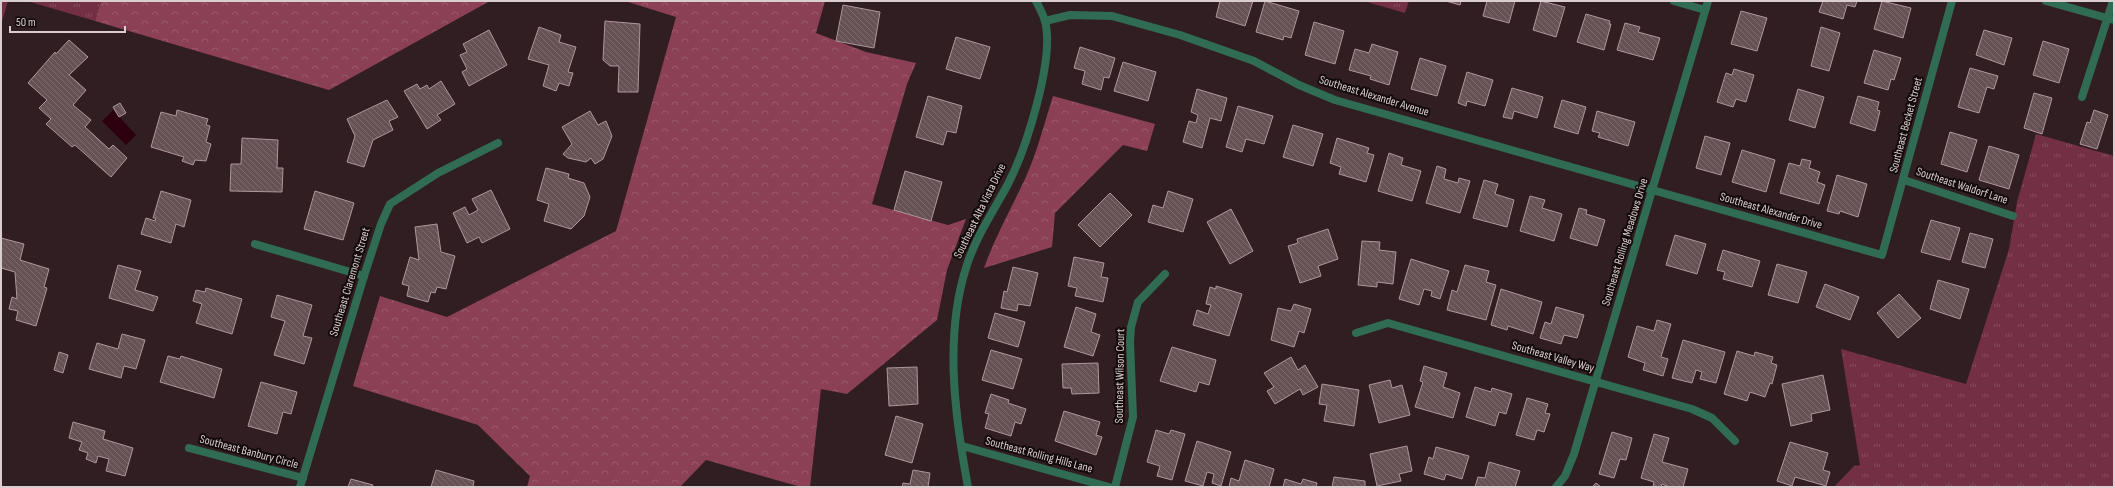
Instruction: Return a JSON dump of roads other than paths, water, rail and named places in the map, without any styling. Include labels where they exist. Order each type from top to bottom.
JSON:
[{"type":"street","points":[[1036,1],[1045,21]]},
{"type":"street","points":[[1674,1],[1705,10]]},
{"type":"street","name":"Southeast Rolling Meadows Drive","points":[[1556,487],[1565,476],[1574,454],[1654,189],[1708,1]]},
{"type":"street","name":"Southeast Becket Street","points":[[1882,255],[1904,180],[1952,1]]},
{"type":"street","points":[[2046,1],[2111,19]]},
{"type":"street","points":[[2082,97],[2111,19],[2113,1]]},
{"type":"street","name":"Southeast Alexander Avenue","points":[[1045,21],[1070,15],[1112,16],[1180,35],[1254,61],[1299,85],[1335,100],[1654,189]]},
{"type":"street","name":"Southeast Alta Vista Drive","points":[[968,487],[962,446],[954,357],[957,311],[966,268],[982,229],[1008,183],[1024,145],[1042,81],[1046,49],[1045,21]]},
{"type":"street","name":"Southeast Claremont Street","points":[[300,487],[364,276],[381,224],[390,204],[438,173],[498,143]]},
{"type":"street","name":"Southeast Waldorf Lane","points":[[1904,180],[2013,216]]},
{"type":"street","name":"Southeast Alexander Drive","points":[[1654,189],[1882,255]]},
{"type":"street","points":[[255,244],[364,276]]},
{"type":"street","name":"Southeast Wilson Court","points":[[1115,487],[1133,417],[1130,342],[1132,327],[1138,302],[1165,274]]},
{"type":"street","name":"Southeast Valley Way","points":[[1356,334],[1388,323],[1596,381],[1692,409],[1712,418],[1735,441]]},
{"type":"street","name":"Southeast Rolling Hills Lane","points":[[962,446],[1109,487]]},
{"type":"street","name":"Southeast Banbury Circle","points":[[189,448],[303,478]]}]
